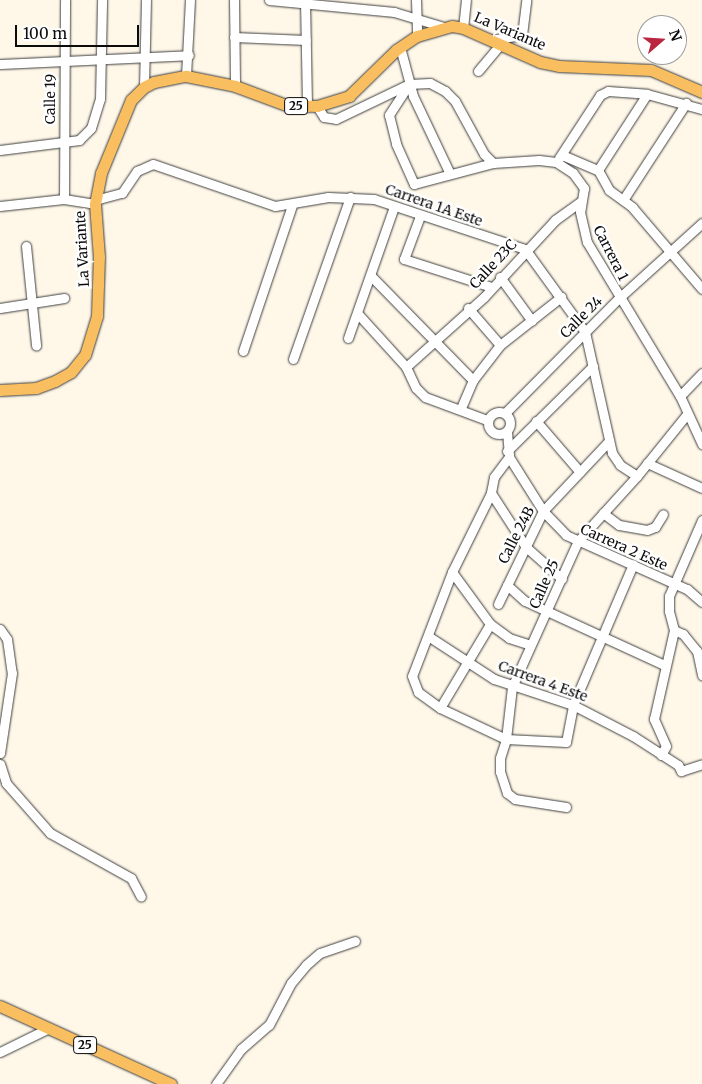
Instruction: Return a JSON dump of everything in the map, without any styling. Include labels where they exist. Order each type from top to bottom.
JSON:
[{"type":"main road","name":"La Variante","points":[[0,390],[36,388],[55,381],[70,372],[86,355],[97,316],[99,292],[95,202],[114,136],[131,100],[144,86],[186,76],[235,86],[272,102],[312,107],[349,96],[400,47],[417,36],[444,27],[463,28],[540,62],[559,66],[651,70],[702,92]]},
{"type":"main road","name":"25","points":[[0,1006],[171,1084]]},
{"type":"street","name":"Calle 19","points":[[64,199],[65,0]]},
{"type":"street","points":[[0,150],[79,140],[91,128],[98,109],[102,0]]},
{"type":"street","points":[[144,86],[146,0]]},
{"type":"street","points":[[186,76],[189,55],[190,0]]},
{"type":"street","points":[[234,0],[235,86]]},
{"type":"street","points":[[269,0],[394,12],[444,27]]},
{"type":"street","points":[[416,0],[417,36]]},
{"type":"street","points":[[463,28],[466,0]]},
{"type":"street","points":[[489,40],[522,35],[526,0]]},
{"type":"street","points":[[305,2],[306,40],[312,107],[324,117],[336,119],[409,84],[430,84],[445,91],[454,101],[484,154],[493,163]]},
{"type":"street","points":[[234,37],[306,40]]},
{"type":"street","points":[[478,70],[500,45]]},
{"type":"street","points":[[400,47],[409,84],[450,174]]},
{"type":"street","points":[[0,64],[100,57],[189,55]]},
{"type":"street","points":[[409,84],[389,115],[396,144],[414,184],[493,163],[559,159],[598,170],[609,190],[624,200],[669,254],[702,289]]},
{"type":"street","points":[[559,159],[600,95],[608,90],[647,94],[686,103],[702,109]]},
{"type":"street","points":[[598,170],[647,94]]},
{"type":"street","points":[[624,200],[686,103]]},
{"type":"street","name":"Carrera 1","points":[[559,159],[581,181],[584,188],[580,202],[581,224],[587,242],[619,298],[680,396],[702,444]]},
{"type":"street","name":"Carrera 1A Este","points":[[95,202],[122,193],[137,171],[153,164],[275,206],[292,205],[322,198],[374,199],[420,216],[525,249]]},
{"type":"street","points":[[293,359],[350,198]]},
{"type":"street","points":[[0,206],[64,199],[95,202]]},
{"type":"street","name":"Calle 23C","points":[[406,367],[435,342],[491,287],[525,249],[580,202]]},
{"type":"street","points":[[243,351],[292,205]]},
{"type":"street","points":[[348,338],[394,207]]},
{"type":"street","points":[[420,216],[404,259],[491,287]]},
{"type":"street","name":"Calle 24","points":[[505,413],[619,298],[702,223]]},
{"type":"street","points":[[26,246],[36,345]]},
{"type":"street","points":[[525,249],[586,332],[609,442],[620,465],[637,476]]},
{"type":"street","points":[[371,276],[473,380]]},
{"type":"street","points":[[500,278],[532,321]]},
{"type":"street","points":[[461,408],[473,380],[500,345],[561,297]]},
{"type":"street","points":[[0,308],[64,298]]},
{"type":"street","points":[[468,308],[500,345]]},
{"type":"street","points":[[358,314],[406,367],[416,388],[425,397],[461,408],[474,417],[487,420],[498,412],[505,413],[509,419],[507,432],[508,454]]},
{"type":"street","points":[[593,366],[536,421],[508,454],[494,477],[491,493],[452,572],[412,676],[413,684],[440,708],[506,739],[566,742],[574,705],[604,638],[633,564]]},
{"type":"street","points":[[680,396],[702,373]]},
{"type":"street","name":"Calle 25","points":[[566,806],[509,798],[500,772],[501,752],[506,739],[512,687],[578,541],[637,476],[687,414]]},
{"type":"street","points":[[487,420],[491,432],[501,435],[507,432]]},
{"type":"street","points":[[536,421],[580,472]]},
{"type":"street","name":"Calle 24B","points":[[498,604],[543,511],[609,442]]},
{"type":"street","name":"Carrera 2 Este","points":[[508,454],[543,511],[566,535],[633,564],[673,585],[687,589],[702,602]]},
{"type":"street","points":[[647,463],[702,488]]},
{"type":"street","points":[[491,493],[526,547],[562,579]]},
{"type":"street","points":[[603,513],[619,526],[647,530],[655,527],[663,514]]},
{"type":"street","points":[[661,755],[666,746],[654,719],[664,665],[674,630],[668,610],[673,585],[702,520]]},
{"type":"street","points":[[452,572],[490,624],[509,638],[530,645]]},
{"type":"street","points":[[506,586],[525,601],[664,665]]},
{"type":"street","points":[[440,708],[468,664],[490,624]]},
{"type":"street","points":[[0,629],[7,639],[12,673],[0,753]]},
{"type":"street","points":[[674,630],[683,634],[697,651],[702,676]]},
{"type":"street","name":"Carrera 4 Este","points":[[428,636],[468,664],[512,687],[574,705],[633,736],[678,764],[681,770],[702,764]]},
{"type":"street","points":[[0,764],[6,783],[50,833],[131,878],[141,897]]},
{"type":"street","points":[[216,1084],[241,1049],[269,1025],[291,983],[306,965],[326,950],[356,941]]},
{"type":"street","points":[[0,1052],[48,1029]]}]
